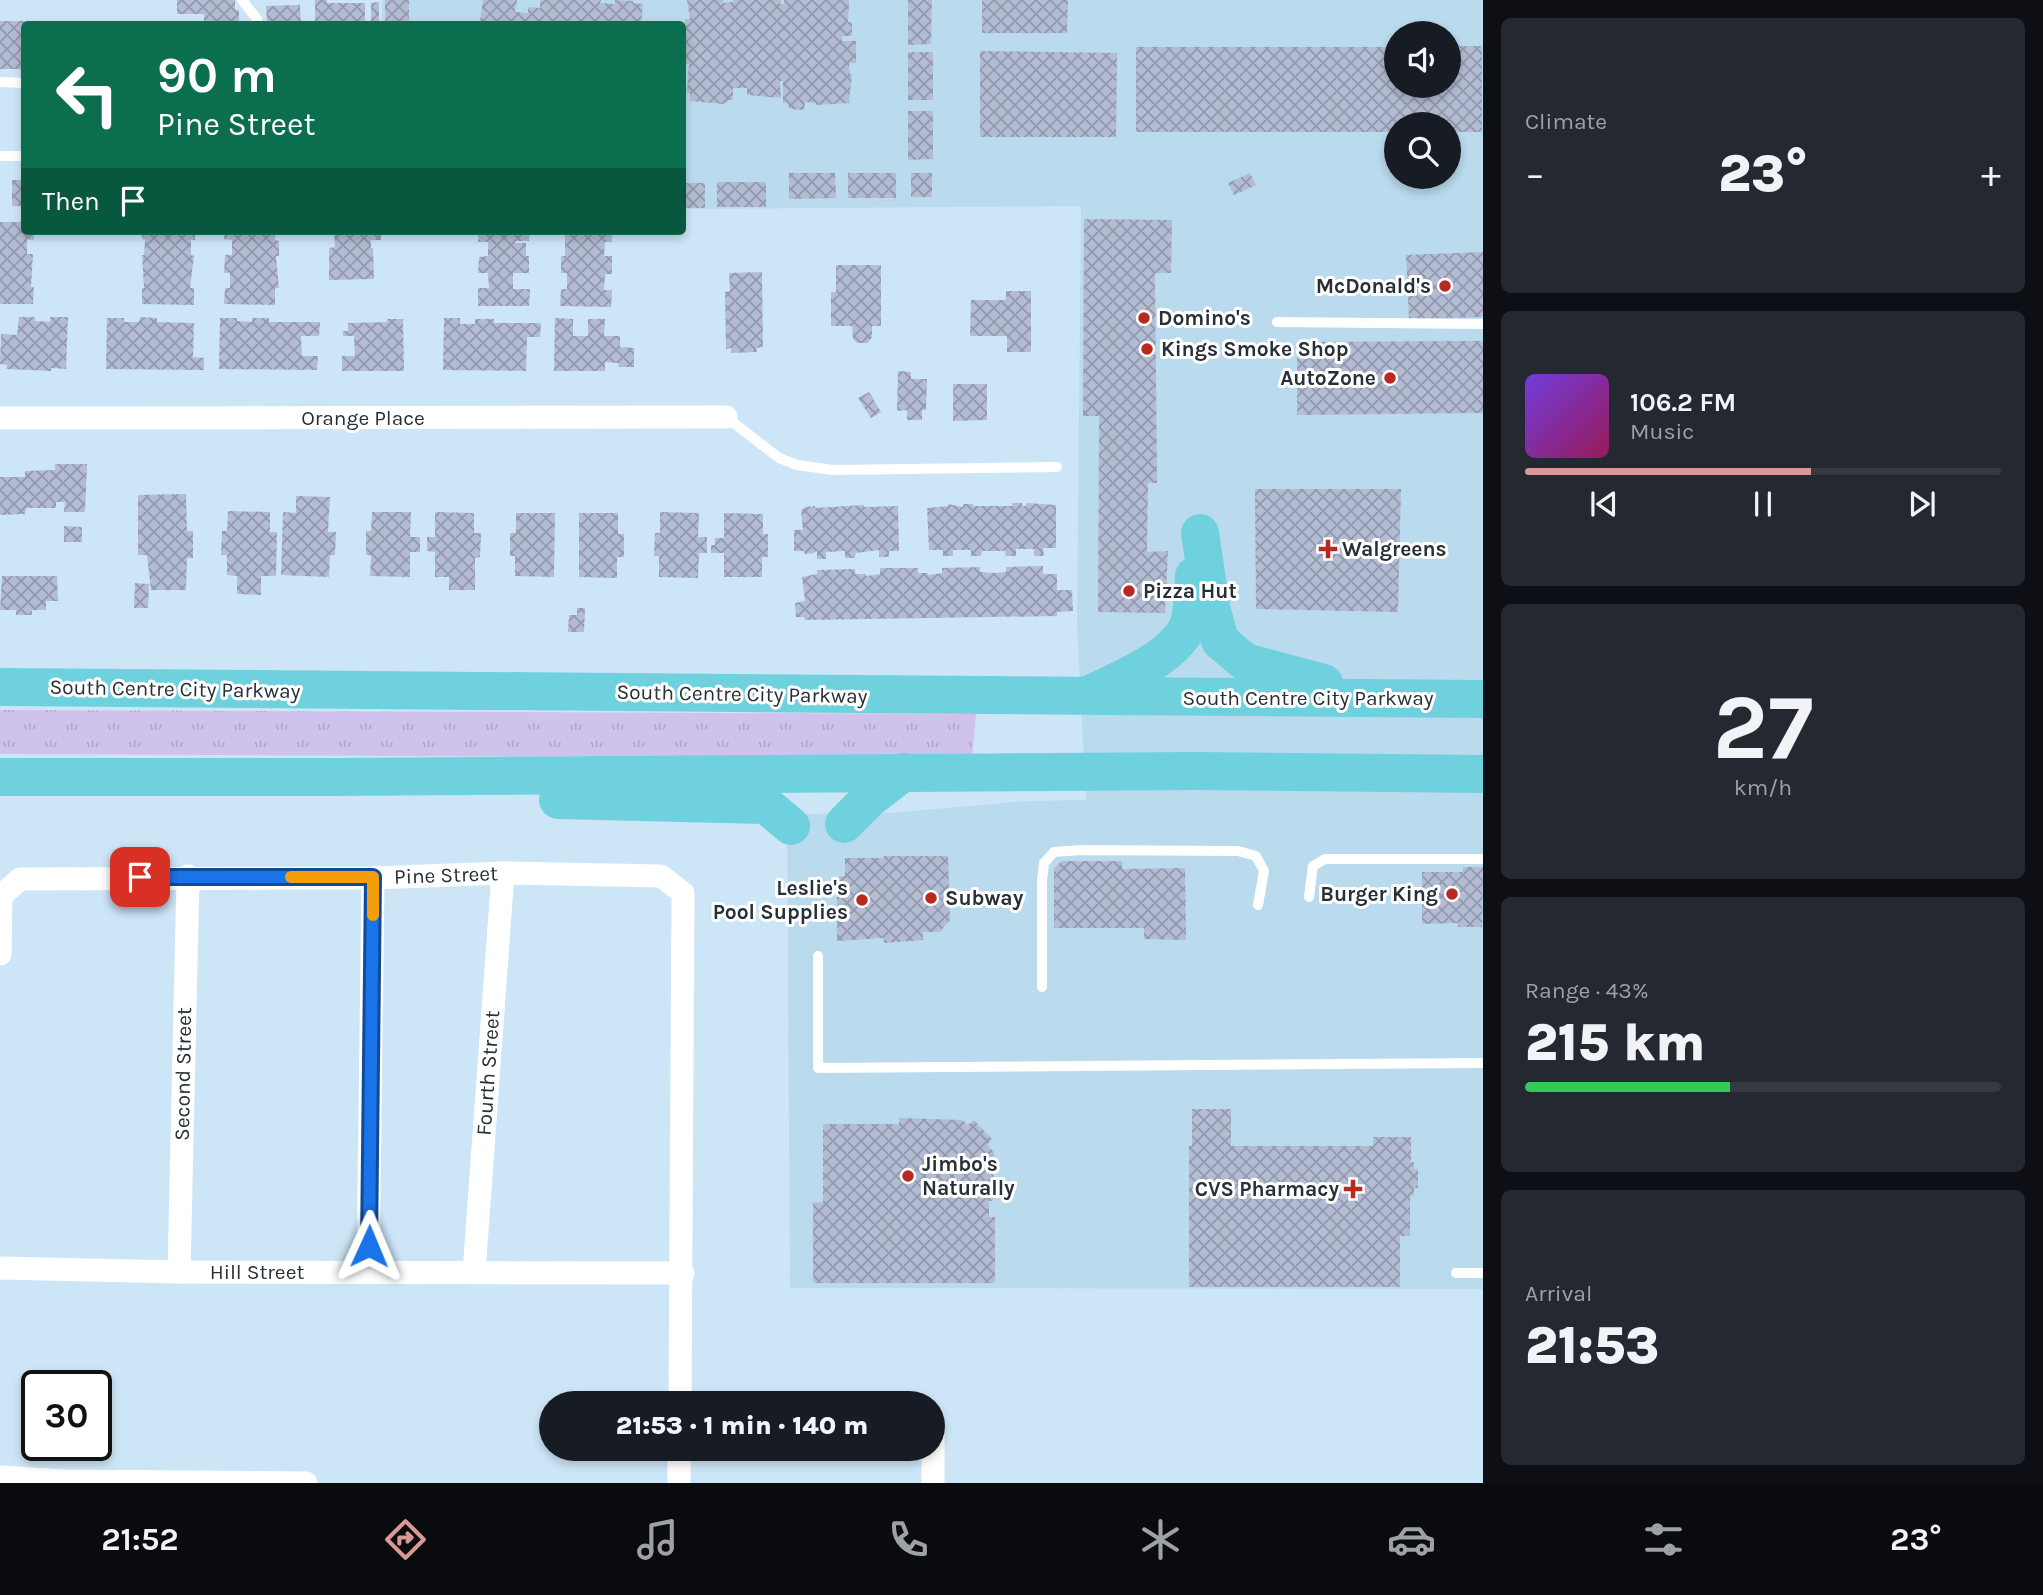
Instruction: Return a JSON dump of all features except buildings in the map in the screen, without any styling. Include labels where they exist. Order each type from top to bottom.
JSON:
[{"type":"highway","points":[[1082,697],[1127,678],[1166,654],[1188,626],[1200,533],[1211,607],[1220,641],[1245,662],[1374,696]]},
{"type":"highway","name":"South Centre City Parkway","points":[[0,687],[1082,697],[1374,696],[1483,699]]},
{"type":"highway","points":[[0,777],[333,778],[1196,771],[1483,774]]},
{"type":"highway","points":[[844,824],[869,799],[904,772]]},
{"type":"highway","points":[[333,778],[535,800],[766,805],[791,826]]},
{"type":"street","name":"Orange Place","points":[[0,418],[726,417]]},
{"type":"street","name":"Pine Street","points":[[0,954],[1,896],[20,879],[373,877],[503,873],[661,876],[683,893],[683,1273]]},
{"type":"street","name":"Fourth Street","points":[[474,1272],[503,873]]},
{"type":"street","name":"Second Street","points":[[179,1272],[188,876]]},
{"type":"street","points":[[368,1273],[373,877]]},
{"type":"street","name":"Hill Street","points":[[0,1268],[179,1272],[683,1273]]},
{"type":"street","points":[[680,1391],[683,1273]]},
{"type":"street","points":[[679,1483],[680,1461]]},
{"type":"street","points":[[933,1461],[933,1483]]},
{"type":"street","points":[[0,1478],[306,1483]]},
{"type":"lane","points":[[242,0],[257,21]]},
{"type":"lane","points":[[0,82],[21,83]]},
{"type":"lane","points":[[0,156],[21,156]]},
{"type":"lane","points":[[1277,322],[1483,324]]},
{"type":"lane","points":[[726,417],[779,458],[797,465],[832,470],[1058,467]]},
{"type":"lane","points":[[1042,987],[1042,880],[1044,863],[1054,852],[1081,849],[1238,851],[1256,856],[1264,871],[1258,905]]},
{"type":"lane","points":[[1309,897],[1313,866],[1325,859],[1483,859]]},
{"type":"lane","points":[[818,956],[818,1068],[1483,1063]]},
{"type":"lane","points":[[1456,1273],[1483,1273]]},
{"type":"shaded area","points":[[382,0],[1483,0],[1483,1289],[790,1288],[787,814],[890,813],[1028,801],[1086,800],[1077,626],[1081,206],[686,209],[686,21],[382,21]]},
{"type":"green space","points":[[0,710],[976,714],[972,759],[0,754]]},
{"type":"slow traffic","points":[[291,877],[373,877],[373,915]]},
{"type":"place","name":"McDonald's","points":[[1445,286]]},
{"type":"place","name":"Domino's","points":[[1144,318]]},
{"type":"place","name":"Kings Smoke Shop","points":[[1147,349]]},
{"type":"place","name":"AutoZone","points":[[1390,378]]},
{"type":"place","name":"Walgreens","points":[[1328,549]]},
{"type":"place","name":"Pizza Hut","points":[[1129,591]]},
{"type":"place","name":"Burger King","points":[[1452,894]]},
{"type":"place","name":"Subway","points":[[931,898]]},
{"type":"place","name":"Leslie's Pool Supplies","points":[[862,900]]},
{"type":"place","name":"Jimbo's Naturally","points":[[908,1176]]},
{"type":"place","name":"CVS Pharmacy","points":[[1353,1189]]},
{"type":"route","points":[[140,877],[373,877],[369,1246]]}]
